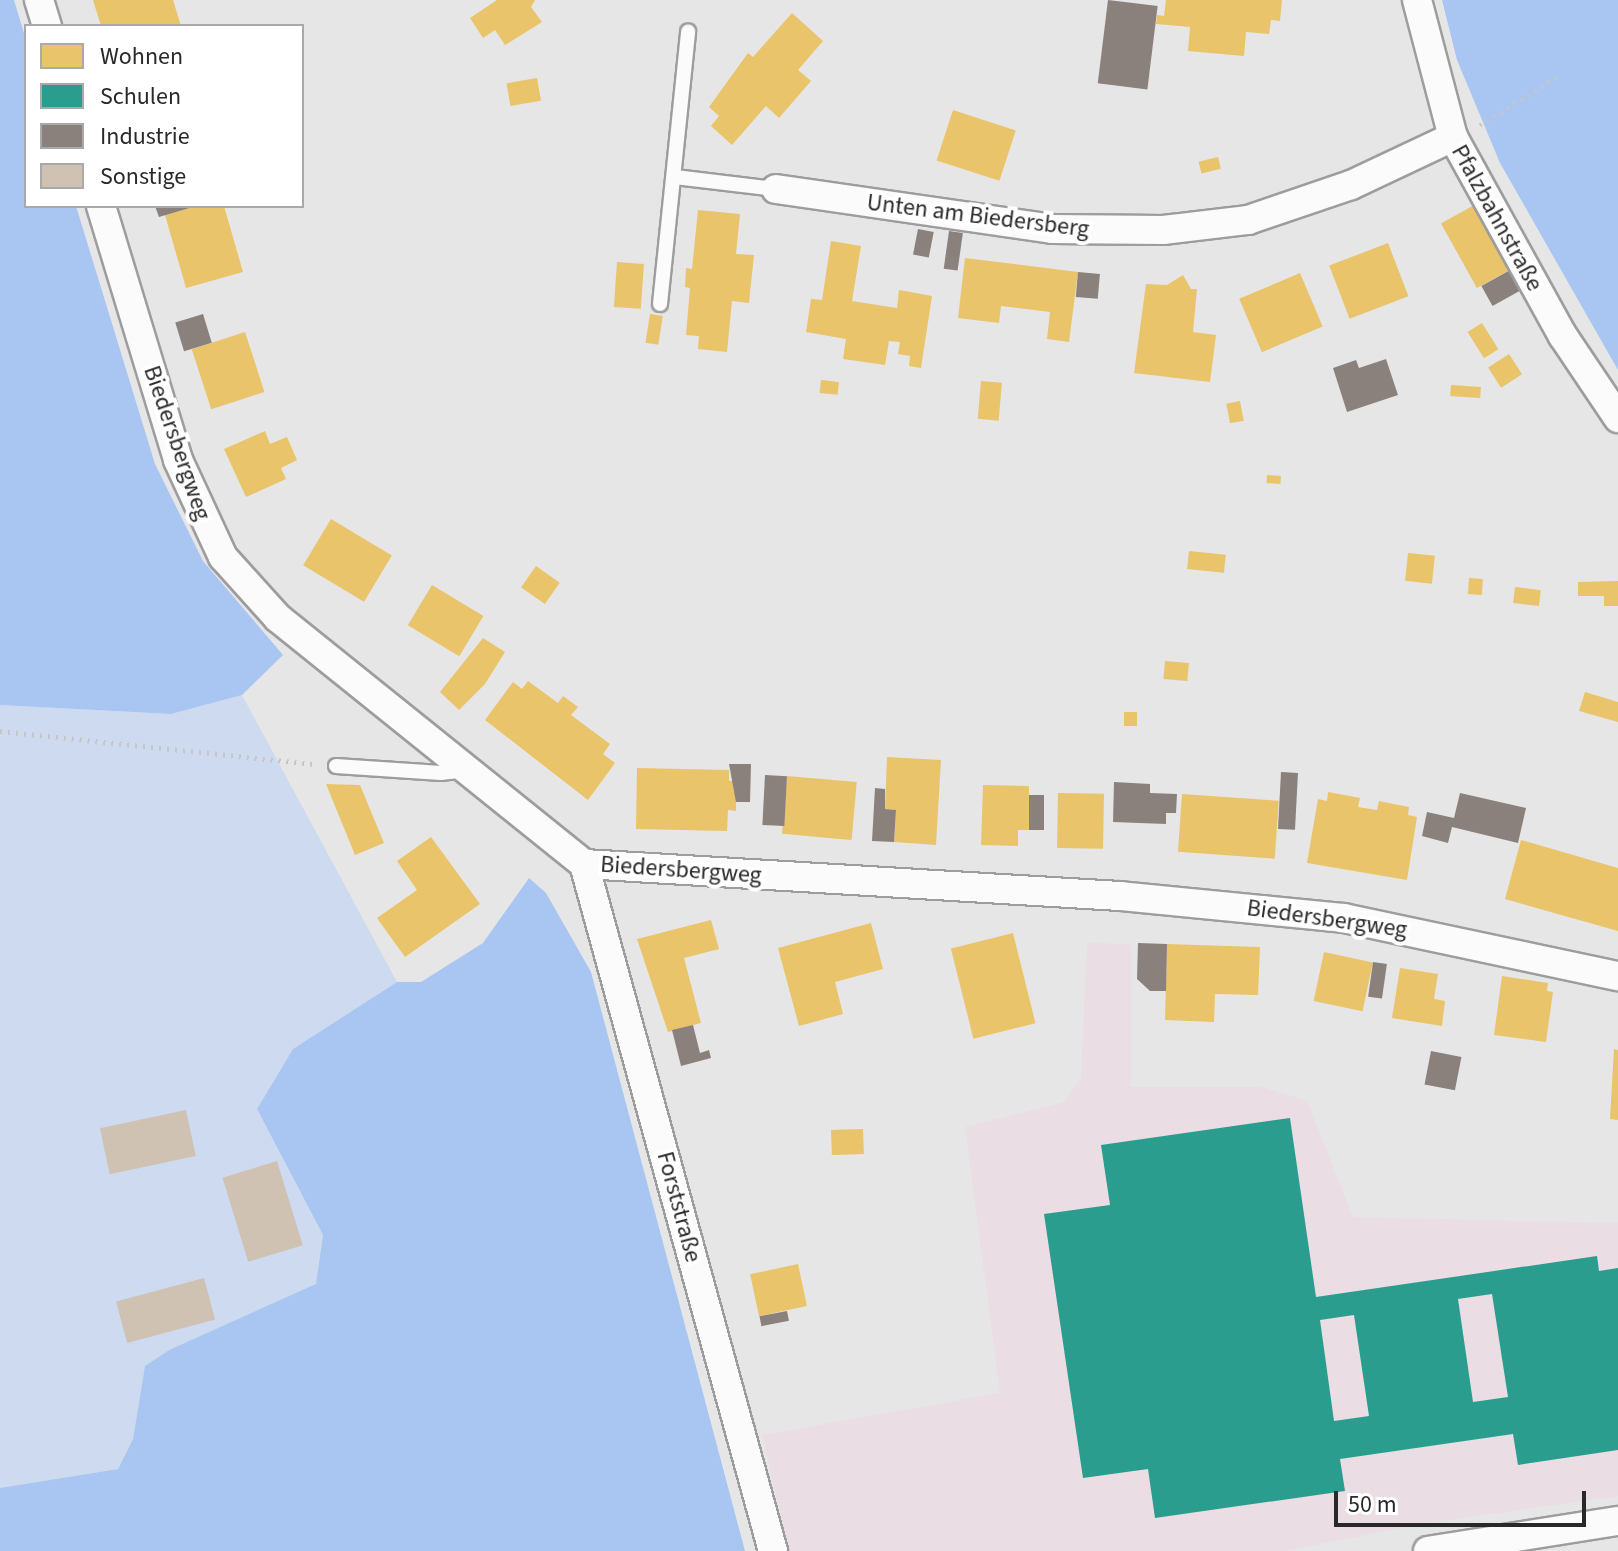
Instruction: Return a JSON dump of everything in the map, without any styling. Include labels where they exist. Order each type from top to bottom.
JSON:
[{"type":"street","points":[[39,0],[46,24]]},
{"type":"street","name":"Pfalzbahnstraße","points":[[1417,0],[1460,133],[1563,336],[1618,418]]},
{"type":"street","name":"Unten am Biedersberg","points":[[776,189],[1052,229],[1163,230],[1248,220],[1351,185],[1460,133]]},
{"type":"street","name":"Biedersbergweg","points":[[102,208],[178,460],[223,557],[278,618],[470,769],[584,864],[1120,896],[1330,916],[1618,976]]},
{"type":"street","name":"Forststraße","points":[[584,864],[773,1551]]},
{"type":"street","points":[[1428,1551],[1618,1521]]},
{"type":"lane","points":[[660,304],[688,31]]},
{"type":"lane","points":[[675,177],[776,189]]},
{"type":"lane","points":[[336,766],[441,773],[470,769]]},
{"type":"path","points":[[1460,133],[1557,77]]},
{"type":"path","points":[[0,731],[336,766]]},
{"type":"shaded area","points":[[0,0],[14,0],[24,33],[24,208],[77,208],[155,464],[203,561],[283,655],[242,695],[171,714],[0,705]]},
{"type":"shaded area","points":[[1442,0],[1618,0],[1618,370],[1500,163],[1457,60]]},
{"type":"shaded area","points":[[242,695],[397,982],[293,1049],[257,1109],[323,1235],[316,1285],[169,1350],[145,1366],[133,1439],[118,1469],[0,1488],[0,705],[171,714]]},
{"type":"shaded area","points":[[529,878],[546,893],[591,972],[745,1551],[0,1551],[0,1488],[118,1469],[133,1439],[145,1366],[169,1350],[316,1284],[323,1235],[257,1109],[293,1049],[397,982],[421,982],[483,943]]},
{"type":"shaded area","points":[[1087,942],[1131,945],[1131,1087],[1262,1087],[1307,1101],[1353,1217],[1618,1223],[1618,1496],[1421,1524],[1285,1551],[789,1551],[762,1435],[1000,1393],[965,1127],[1064,1102],[1081,1078]]},
{"type":"building: Wohnen","points":[[93,0],[173,0],[180,24],[100,24]]},
{"type":"building: Wohnen","points":[[497,0],[535,0],[531,7],[542,22],[505,45],[495,30],[483,38],[470,18]]},
{"type":"building: Wohnen","points":[[1166,0],[1282,0],[1280,21],[1271,20],[1269,34],[1246,32],[1244,56],[1188,51],[1190,27],[1156,24],[1157,15],[1164,16]]},
{"type":"building: Wohnen","points":[[792,13],[823,41],[798,70],[811,81],[779,118],[766,106],[732,145],[711,126],[719,116],[709,107],[748,53],[753,57]]},
{"type":"building: Wohnen","points":[[537,78],[541,101],[510,106],[506,83]]},
{"type":"building: Wohnen","points":[[953,110],[1016,130],[999,181],[937,160]]},
{"type":"building: Wohnen","points":[[1218,157],[1221,169],[1201,173],[1199,162]]},
{"type":"building: Wohnen","points":[[1476,204],[1512,269],[1477,288],[1441,223]]},
{"type":"building: Wohnen","points":[[189,208],[225,208],[243,272],[186,288],[165,215]]},
{"type":"building: Wohnen","points":[[698,210],[740,214],[736,254],[754,255],[749,303],[732,301],[727,352],[698,349],[699,336],[686,335],[690,288],[685,287],[686,268],[692,269]]},
{"type":"building: Wohnen","points":[[831,241],[861,246],[852,301],[897,308],[899,290],[932,296],[921,368],[909,366],[910,356],[898,354],[900,342],[889,341],[885,365],[843,359],[846,339],[806,332],[811,299],[822,300]]},
{"type":"building: Wohnen","points":[[1388,243],[1408,296],[1350,319],[1329,266]]},
{"type":"building: Wohnen","points":[[965,258],[1078,272],[1069,342],[1047,339],[1050,312],[1001,306],[999,323],[958,318]]},
{"type":"building: Wohnen","points":[[617,262],[644,264],[641,309],[614,307]]},
{"type":"building: Wohnen","points":[[1300,273],[1323,326],[1262,352],[1239,299]]},
{"type":"building: Wohnen","points":[[1183,275],[1191,289],[1197,289],[1193,332],[1216,335],[1210,382],[1134,373],[1146,284],[1167,285]]},
{"type":"building: Wohnen","points":[[650,314],[663,316],[658,345],[645,343]]},
{"type":"building: Wohnen","points":[[1482,323],[1498,349],[1484,358],[1468,332]]},
{"type":"building: Wohnen","points":[[245,332],[264,392],[211,409],[192,349]]},
{"type":"building: Wohnen","points":[[1509,354],[1522,374],[1501,388],[1488,368]]},
{"type":"building: Wohnen","points":[[821,380],[839,382],[838,395],[820,393]]},
{"type":"building: Wohnen","points":[[981,381],[1002,383],[999,421],[978,419]]},
{"type":"building: Wohnen","points":[[1451,385],[1481,387],[1480,398],[1450,396]]},
{"type":"building: Wohnen","points":[[1240,401],[1244,421],[1230,423],[1226,404]]},
{"type":"building: Wohnen","points":[[265,431],[270,444],[287,437],[297,460],[281,468],[286,479],[246,497],[224,449]]},
{"type":"building: Wohnen","points":[[1267,475],[1281,476],[1280,484],[1266,483]]},
{"type":"building: Wohnen","points":[[331,519],[392,556],[364,602],[303,565]]},
{"type":"building: Wohnen","points":[[1189,551],[1226,555],[1224,573],[1187,569]]},
{"type":"building: Wohnen","points":[[1408,553],[1435,556],[1432,584],[1405,581]]},
{"type":"building: Wohnen","points":[[536,566],[560,583],[545,604],[521,587]]},
{"type":"building: Wohnen","points":[[1469,578],[1483,579],[1482,595],[1468,594]]},
{"type":"building: Wohnen","points":[[1618,581],[1618,606],[1604,606],[1604,596],[1578,596],[1578,582]]},
{"type":"building: Wohnen","points":[[432,585],[483,616],[459,656],[408,625]]},
{"type":"building: Wohnen","points":[[1515,587],[1541,590],[1539,606],[1513,603]]},
{"type":"building: Wohnen","points":[[483,638],[505,652],[485,684],[459,710],[440,692]]},
{"type":"building: Wohnen","points":[[1165,661],[1189,663],[1187,681],[1163,679]]},
{"type":"building: Wohnen","points":[[528,681],[558,703],[563,696],[578,707],[571,715],[610,744],[603,754],[615,763],[588,800],[485,720],[513,682],[522,689]]},
{"type":"building: Wohnen","points":[[1585,692],[1618,702],[1618,722],[1579,711]]},
{"type":"building: Wohnen","points":[[1124,712],[1137,712],[1137,726],[1124,726]]},
{"type":"building: Wohnen","points":[[887,757],[941,760],[936,845],[894,842],[896,810],[885,809]]},
{"type":"building: Wohnen","points":[[637,768],[729,770],[729,781],[736,781],[736,811],[728,810],[727,831],[636,829]]},
{"type":"building: Wohnen","points":[[787,776],[857,782],[852,840],[782,834]]},
{"type":"building: Wohnen","points":[[326,784],[360,785],[384,843],[355,855]]},
{"type":"building: Wohnen","points":[[983,785],[1029,786],[1029,830],[1018,830],[1018,846],[981,845]]},
{"type":"building: Wohnen","points":[[1328,792],[1360,798],[1358,807],[1377,810],[1379,801],[1409,807],[1408,815],[1417,817],[1407,880],[1307,863],[1318,799],[1327,801]]},
{"type":"building: Wohnen","points":[[1058,793],[1104,794],[1103,849],[1057,848]]},
{"type":"building: Wohnen","points":[[1182,794],[1279,801],[1275,859],[1178,852]]},
{"type":"building: Wohnen","points":[[431,837],[480,904],[405,957],[377,918],[417,890],[397,861]]},
{"type":"building: Wohnen","points":[[1521,840],[1618,868],[1618,931],[1505,899]]},
{"type":"building: Wohnen","points":[[711,920],[719,949],[684,958],[701,1023],[668,1032],[637,939]]},
{"type":"building: Wohnen","points":[[871,923],[883,969],[835,982],[843,1014],[799,1026],[778,948]]},
{"type":"building: Wohnen","points":[[1013,933],[1035,1023],[973,1039],[951,948]]},
{"type":"building: Wohnen","points":[[1167,944],[1260,947],[1258,995],[1215,994],[1214,1022],[1165,1020]]},
{"type":"building: Wohnen","points":[[1324,952],[1373,962],[1363,1011],[1314,1001]]},
{"type":"building: Wohnen","points":[[1400,968],[1438,974],[1434,999],[1445,1001],[1442,1026],[1392,1018]]},
{"type":"building: Wohnen","points":[[1502,976],[1548,983],[1547,991],[1553,992],[1546,1042],[1494,1035]]},
{"type":"building: Wohnen","points":[[1614,1049],[1618,1050],[1618,1120],[1610,1119]]},
{"type":"building: Wohnen","points":[[863,1129],[864,1154],[832,1155],[831,1130]]},
{"type":"building: Wohnen","points":[[798,1264],[807,1306],[759,1316],[750,1274]]},
{"type":"building: Schulen","points":[[1290,1118],[1316,1297],[1597,1256],[1599,1271],[1618,1268],[1618,1450],[1518,1465],[1513,1434],[1340,1459],[1345,1491],[1155,1518],[1148,1469],[1083,1478],[1044,1214],[1110,1205],[1101,1145]],"holes":[[[1492,1294],[1508,1397],[1473,1402],[1458,1299]],[[1354,1315],[1369,1416],[1334,1421],[1320,1320]]]},
{"type":"building: Industrie","points":[[1108,0],[1158,6],[1147,89],[1098,83]]},
{"type":"building: Industrie","points":[[156,208],[190,208],[159,217]]},
{"type":"building: Industrie","points":[[918,229],[934,232],[929,258],[913,255]]},
{"type":"building: Industrie","points":[[949,231],[963,233],[958,271],[944,269]]},
{"type":"building: Industrie","points":[[1512,269],[1523,289],[1493,306],[1481,286]]},
{"type":"building: Industrie","points":[[1078,272],[1100,274],[1098,299],[1076,297]]},
{"type":"building: Industrie","points":[[203,314],[212,343],[184,351],[175,322]]},
{"type":"building: Industrie","points":[[1386,359],[1398,395],[1347,412],[1333,368],[1356,360],[1359,368]]},
{"type":"building: Industrie","points":[[729,764],[751,764],[750,802],[736,802]]},
{"type":"building: Industrie","points":[[1281,772],[1298,773],[1295,830],[1278,829]]},
{"type":"building: Industrie","points":[[765,775],[787,776],[784,826],[762,825]]},
{"type":"building: Industrie","points":[[1114,782],[1150,784],[1150,793],[1177,794],[1176,813],[1166,813],[1166,824],[1113,822]]},
{"type":"building: Industrie","points":[[875,788],[885,789],[885,809],[896,810],[894,842],[872,841]]},
{"type":"building: Industrie","points":[[1460,793],[1526,808],[1518,843],[1452,827],[1448,843],[1422,836],[1427,812],[1454,818]]},
{"type":"building: Industrie","points":[[1029,795],[1044,795],[1044,830],[1029,830]]},
{"type":"building: Industrie","points":[[1138,943],[1167,944],[1166,991],[1150,991],[1137,979]]},
{"type":"building: Industrie","points":[[1373,962],[1387,964],[1382,999],[1368,997]]},
{"type":"building: Industrie","points":[[693,1025],[700,1053],[709,1050],[711,1058],[681,1066],[672,1030]]},
{"type":"building: Industrie","points":[[1431,1051],[1461,1057],[1455,1090],[1425,1084]]},
{"type":"building: Industrie","points":[[787,1311],[789,1321],[761,1326],[760,1316]]},
{"type":"building: Sonstige","points":[[186,1110],[196,1156],[110,1174],[100,1128]]},
{"type":"building: Sonstige","points":[[277,1161],[303,1245],[248,1262],[222,1178]]},
{"type":"building: Sonstige","points":[[204,1278],[215,1320],[127,1343],[116,1302]]}]
